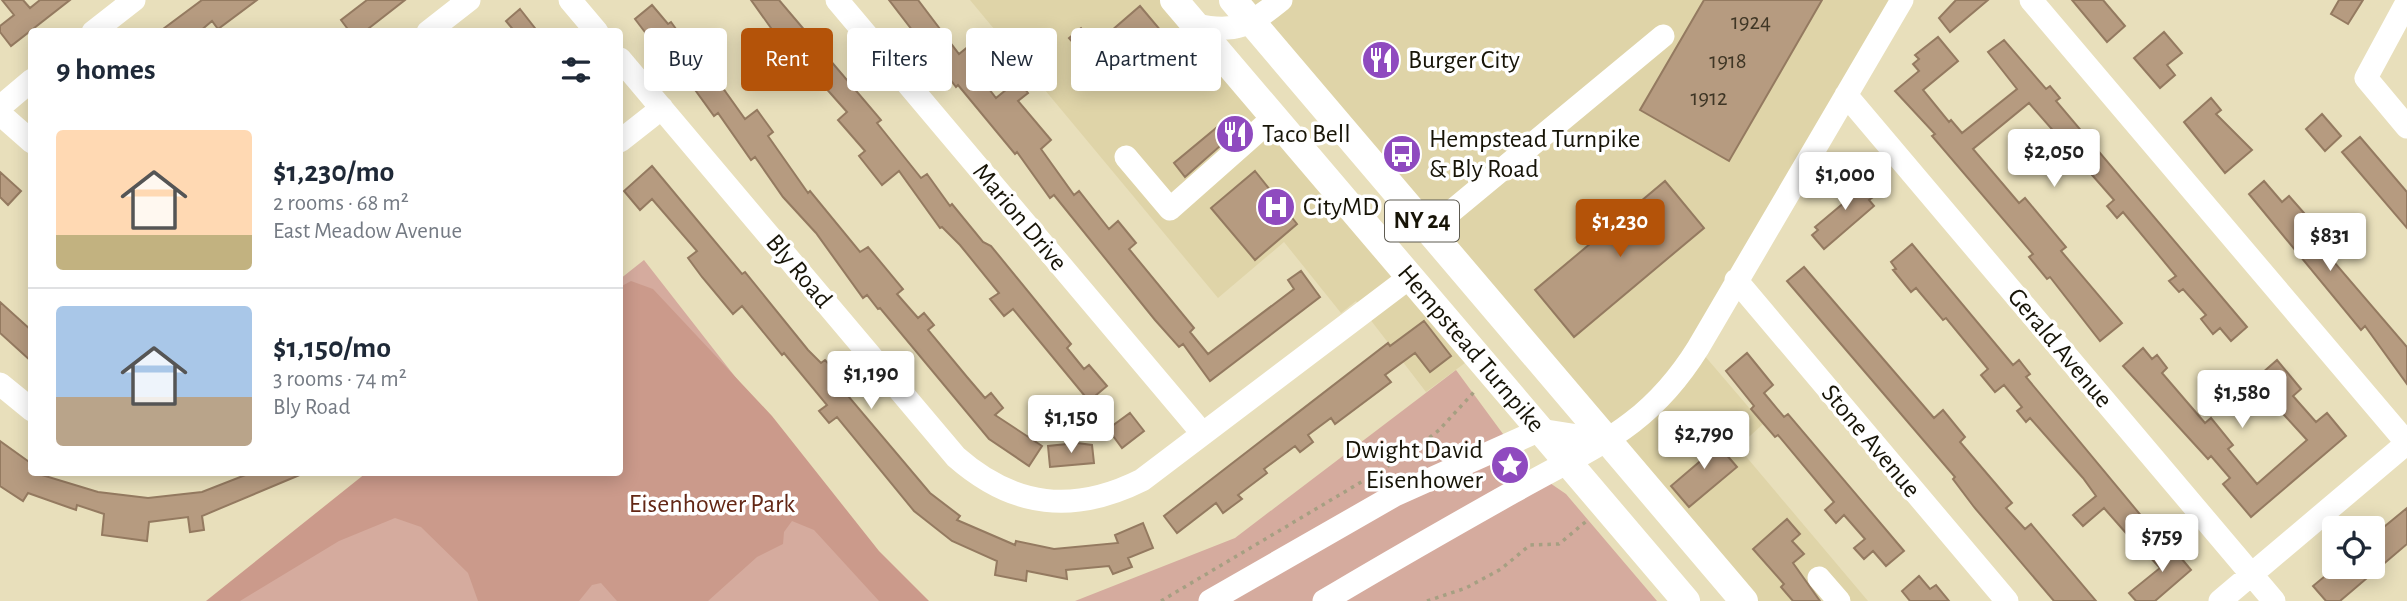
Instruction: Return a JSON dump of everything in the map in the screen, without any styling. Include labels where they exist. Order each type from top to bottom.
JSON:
[{"type":"main road","name":"Hempstead Turnpike","points":[[1174,0],[1686,601]]},
{"type":"main road","name":"Hempstead Turnpike","points":[[1233,0],[1744,601]]},
{"type":"street","points":[[98,28],[134,0]]},
{"type":"street","points":[[433,28],[470,0]]},
{"type":"street","points":[[570,0],[594,28]]},
{"type":"street","name":"Marion Drive","points":[[837,0],[1203,434]]},
{"type":"street","points":[[1196,25],[1218,30],[1253,23],[1281,0]]},
{"type":"street","points":[[1324,601],[1568,462],[1610,441],[1673,385],[1902,0]]},
{"type":"street","points":[[2031,0],[2407,443],[2220,601]]},
{"type":"street","points":[[2407,2],[2366,78],[2407,127]]},
{"type":"street","points":[[1429,229],[1663,36]]},
{"type":"street","name":"Bly Road","points":[[623,62],[956,457],[976,475],[1021,497],[1052,502],[1090,500],[1114,495],[1142,480],[1410,277]]},
{"type":"street","points":[[0,107],[28,83]]},
{"type":"street","name":"Gerald Avenue","points":[[1846,95],[2274,601]]},
{"type":"street","points":[[623,139],[662,108]]},
{"type":"street","points":[[0,114],[28,138]]},
{"type":"street","points":[[1126,157],[1170,209],[1274,117]]},
{"type":"street","name":"Stone Avenue","points":[[1736,280],[2007,601]]},
{"type":"street","points":[[0,384],[28,407]]},
{"type":"street","points":[[1210,601],[1395,495],[1540,430],[1610,441]]},
{"type":"street","points":[[1819,578],[1839,601]]},
{"type":"path","points":[[1160,601],[1410,453],[1439,430],[1474,392]]},
{"type":"path","points":[[1427,601],[1466,588],[1501,569],[1531,545],[1559,544],[1591,518]]},
{"type":"shaded area","points":[[970,0],[1167,0],[1191,28],[1071,28],[1071,91],[1221,91],[1221,63],[1473,357],[1426,392],[1356,301],[1341,313],[1284,242],[1218,298],[1046,91],[1057,91],[1057,28],[993,28]]},
{"type":"shaded area","points":[[1232,0],[1902,0],[1698,348],[1763,424],[1738,447],[1868,601],[1746,601]]},
{"type":"green space","name":"Eisenhower Park","points":[[644,260],[910,601],[222,601],[377,476],[623,476],[623,277]]},
{"type":"green space","name":"Eisenhower Park","points":[[631,281],[653,289],[772,416],[879,551],[929,601],[879,601],[814,530],[792,521],[784,532],[783,544],[757,557],[708,601],[617,601],[601,583],[592,585],[579,601],[478,601],[468,573],[421,527],[395,518],[339,541],[240,601],[206,601],[362,476],[623,476],[623,285]]},
{"type":"green space","points":[[1456,370],[1528,468],[1566,494],[1657,601],[1075,601],[1235,538]]},
{"type":"building","points":[[2,0],[23,0],[30,8],[40,0],[70,0],[34,28],[28,28],[28,33],[11,46],[0,32],[0,26],[14,15]]},
{"type":"building","points":[[202,0],[257,0],[219,28],[212,21],[204,28],[164,28]]},
{"type":"building","points":[[367,0],[405,0],[369,28],[347,28],[341,20]]},
{"type":"building","points":[[751,0],[779,0],[803,28],[771,28]]},
{"type":"building","points":[[889,0],[918,0],[939,28],[911,28]]},
{"type":"building","points":[[1704,0],[1822,0],[1729,161],[1640,110]]},
{"type":"building","points":[[1956,0],[1988,0],[1950,32],[1939,18]]},
{"type":"building","points":[[2072,0],[2103,0],[2125,26],[2107,42]]},
{"type":"building","points":[[2339,0],[2363,0],[2348,24],[2331,14]]},
{"type":"building","points":[[652,5],[668,24],[671,22],[675,28],[644,28],[644,31],[635,19]]},
{"type":"building","points":[[1140,6],[1159,28],[1115,28]]},
{"type":"building","points":[[520,9],[535,28],[512,28],[506,21]]},
{"type":"building","points":[[2164,32],[2182,53],[2167,65],[2175,75],[2160,88],[2134,58]]},
{"type":"building","points":[[1938,37],[1958,61],[1923,90],[1949,122],[1951,120],[1962,133],[2017,89],[1988,52],[2004,40],[2046,89],[2050,86],[2060,98],[2056,101],[2247,327],[2231,341],[2220,328],[2213,334],[2201,319],[2206,315],[2183,289],[2179,292],[2169,281],[2176,276],[2123,212],[2117,218],[2107,206],[2114,200],[2029,103],[1973,149],[2019,203],[2025,198],[2066,247],[2061,251],[2122,323],[2100,341],[2050,277],[2047,279],[2029,257],[2033,254],[1932,136],[1935,134],[1895,91],[1919,71],[1913,64],[1919,59],[1915,55]]},
{"type":"building","name":"Burger City","points":[[1385,44],[1398,60],[1377,76],[1364,61]]},
{"type":"building","points":[[952,45],[959,54],[966,48],[966,91],[991,91],[996,98],[1005,91],[1026,91],[1028,93],[1018,101],[1051,140],[1041,149],[1074,195],[1079,191],[1109,229],[1118,221],[1136,243],[1129,249],[1194,328],[1190,332],[1208,354],[1294,289],[1288,280],[1301,271],[1320,297],[1210,381],[1183,344],[1179,347],[1155,320],[1054,195],[1050,198],[1017,152],[1015,154],[958,85],[956,87],[952,82]]},
{"type":"building","points":[[833,64],[847,80],[847,91],[856,91],[881,120],[877,123],[921,178],[927,174],[950,206],[952,204],[983,242],[991,246],[1071,344],[1067,348],[1084,369],[1089,365],[1107,386],[1089,401],[1013,309],[1004,316],[990,299],[999,293],[960,245],[940,228],[899,171],[882,185],[859,156],[865,151],[838,120],[847,112],[828,91],[833,91]]},
{"type":"building","points":[[696,91],[725,91],[745,119],[757,110],[773,132],[768,136],[808,193],[810,191],[860,252],[868,247],[903,289],[897,294],[918,318],[924,313],[934,325],[928,330],[967,377],[985,398],[991,393],[1003,408],[995,415],[1042,446],[1029,466],[989,439],[880,308],[878,309],[867,295],[863,298],[816,233],[783,197],[755,157],[751,160],[718,113],[714,116]]},
{"type":"building","points":[[2211,98],[2221,110],[2216,114],[2252,150],[2225,173],[2184,122]]},
{"type":"building","points":[[2322,114],[2341,136],[2325,151],[2306,129]]},
{"type":"building","points":[[1227,119],[1237,131],[1185,177],[1174,163]]},
{"type":"building","points":[[2360,137],[2407,192],[2407,228],[2342,152]]},
{"type":"building","points":[[652,166],[742,274],[745,272],[808,350],[821,363],[825,360],[837,373],[832,377],[930,493],[960,516],[957,520],[1015,545],[1016,541],[1054,549],[1118,543],[1115,535],[1143,523],[1153,548],[1128,558],[1132,567],[1113,574],[1109,566],[1066,570],[1067,579],[1027,571],[1026,581],[995,575],[997,561],[952,541],[914,511],[837,417],[829,423],[819,411],[827,405],[742,306],[733,314],[688,258],[697,251],[652,199],[640,210],[624,191]]},
{"type":"building","points":[[1255,171],[1297,224],[1255,260],[1211,208]]},
{"type":"building","points":[[0,172],[21,191],[8,205],[0,197]]},
{"type":"building","points":[[1854,175],[1873,197],[1869,200],[1874,206],[1824,249],[1812,235],[1818,230],[1815,227],[1846,201],[1837,190]]},
{"type":"building","points":[[1665,181],[1704,228],[1574,337],[1535,290]]},
{"type":"building","points":[[2264,181],[2282,202],[2289,196],[2311,221],[2304,227],[2407,347],[2407,384],[2365,326],[2361,330],[2249,194]]},
{"type":"building","points":[[1912,244],[2013,365],[2019,360],[2030,374],[2026,377],[2143,518],[2126,533],[2104,508],[2083,526],[2073,515],[2096,496],[2083,478],[2030,418],[2026,422],[2017,411],[2022,407],[2004,385],[1995,392],[1981,375],[1988,369],[1946,318],[1943,320],[1916,288],[1911,292],[1893,270],[1896,269],[1891,262]]},
{"type":"building","points":[[1804,267],[1934,418],[1943,410],[1965,437],[1960,442],[2012,503],[2006,508],[2025,529],[2031,524],[2096,601],[2054,601],[1974,507],[1953,479],[1955,477],[1787,281]]},
{"type":"building","points":[[0,302],[28,327],[28,358],[0,333]]},
{"type":"building","points":[[1424,321],[1451,356],[1430,372],[1415,353],[1385,375],[1391,382],[1335,424],[1331,418],[1308,435],[1313,442],[1300,452],[1295,446],[1264,469],[1267,473],[1238,495],[1242,499],[1223,513],[1216,503],[1177,533],[1164,516],[1388,343],[1390,346]]},
{"type":"building","points":[[2143,348],[2152,359],[2157,355],[2167,368],[2162,373],[2205,423],[2211,418],[2233,445],[2228,449],[2257,484],[2307,440],[2253,381],[2277,360],[2301,389],[2293,396],[2316,422],[2327,413],[2346,436],[2251,517],[2223,484],[2230,478],[2211,456],[2208,459],[2123,366]]},
{"type":"building","points":[[1747,353],[1773,385],[1764,393],[1784,417],[1788,414],[1904,551],[1886,566],[1873,551],[1864,559],[1854,548],[1865,539],[1844,515],[1836,523],[1825,510],[1834,502],[1778,435],[1775,437],[1751,409],[1754,406],[1726,371]]},
{"type":"building","points":[[1130,413],[1144,431],[1122,448],[1108,429]]},
{"type":"building","points":[[1706,431],[1737,467],[1689,507],[1671,486],[1705,457],[1693,442]]},
{"type":"building","points":[[0,441],[28,461],[28,476],[45,476],[98,492],[148,498],[202,492],[243,476],[297,476],[202,516],[204,530],[190,532],[188,517],[149,522],[147,541],[102,535],[104,514],[77,505],[76,510],[28,493],[23,501],[0,486]]},
{"type":"building","points":[[1077,443],[1092,445],[1094,463],[1050,467],[1048,446]]},
{"type":"building","points":[[2407,508],[2407,544],[2385,563],[2385,526]]},
{"type":"building","points":[[1787,519],[1800,534],[1792,541],[1804,554],[1793,563],[1820,601],[1793,601],[1781,587],[1784,584],[1753,549]]},
{"type":"building","points":[[2166,540],[2191,570],[2155,601],[2136,601],[2129,593],[2160,568],[2148,555]]},
{"type":"building","points":[[1919,576],[1930,589],[1936,585],[1949,601],[1910,601],[1902,591]]},
{"type":"building","points":[[2322,579],[2366,579],[2340,601],[2326,601],[2313,586]]},
{"type":"place","name":"Burger City","points":[[1381,60]]},
{"type":"place","name":"Taco Bell","points":[[1235,134]]},
{"type":"place","name":"Hempstead Turnpike & Bly Road","points":[[1402,154]]},
{"type":"place","name":"CityMD","points":[[1276,207]]},
{"type":"place","name":"Dwight David Eisenhower","points":[[1510,465]]}]
